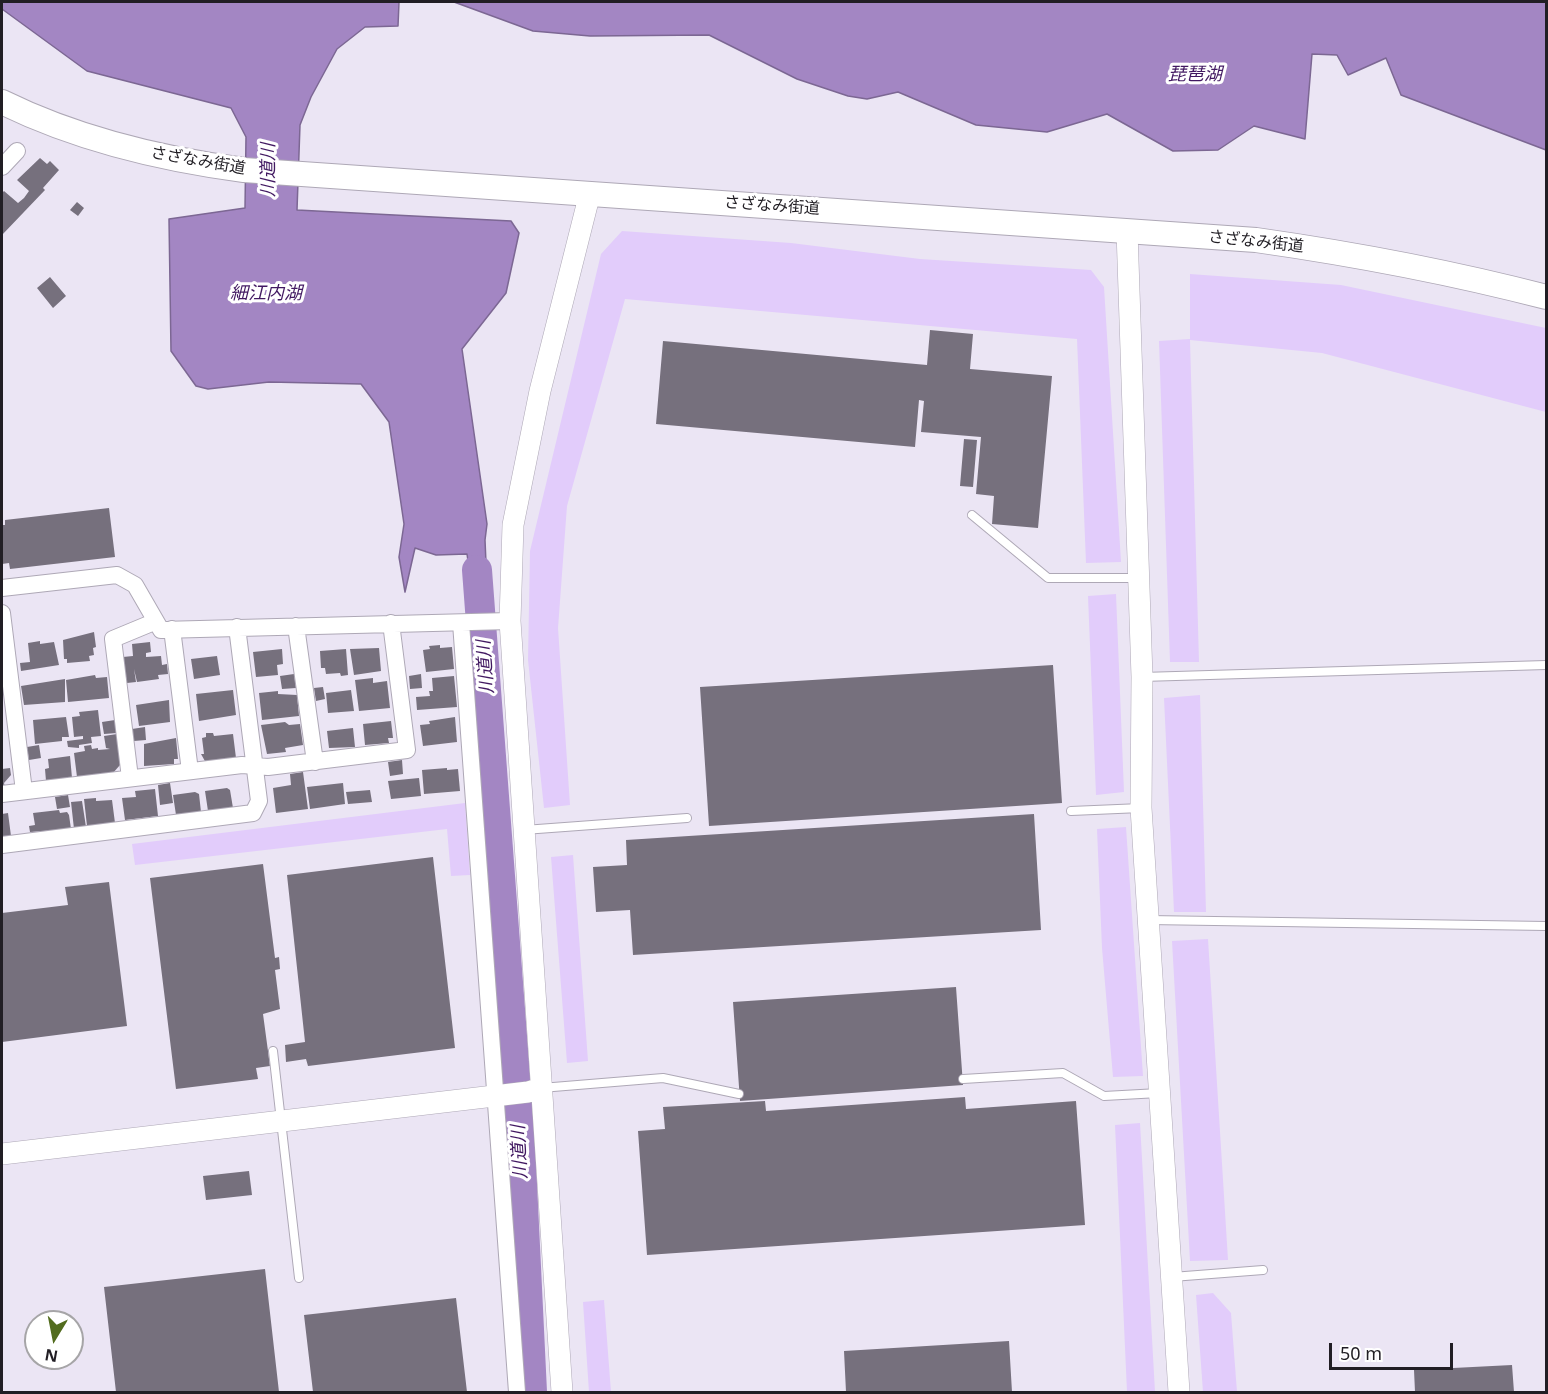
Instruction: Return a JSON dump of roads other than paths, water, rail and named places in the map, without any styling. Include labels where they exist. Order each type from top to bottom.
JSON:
[{"type":"main road","name":"さざなみ街道","points":[[2,102],[48,123],[138,150],[244,170],[1256,240],[1356,255],[1474,278],[1546,297]]},
{"type":"street","points":[[2,167],[17,151]]},
{"type":"street","points":[[562,1392],[534,1090],[523,830],[502,622],[513,525],[540,391],[590,193]]},
{"type":"street","points":[[1127,231],[1142,677],[1141,808],[1179,1392]]},
{"type":"street","points":[[2,588],[117,574],[135,585],[154,622],[161,630],[502,622]]},
{"type":"street","points":[[2,613],[24,791]]},
{"type":"street","points":[[130,778],[113,639],[154,622]]},
{"type":"street","points":[[2,794],[190,771],[268,767],[407,750],[392,623]]},
{"type":"street","points":[[464,623],[517,1392]]},
{"type":"street","points":[[296,626],[315,762]]},
{"type":"street","points":[[2,846],[248,816],[256,810],[258,801],[255,766],[237,627]]},
{"type":"street","points":[[172,629],[190,771]]},
{"type":"street","points":[[2,1154],[534,1090]]},
{"type":"lane","points":[[972,515],[1048,579],[1138,578]]},
{"type":"lane","points":[[1142,677],[1546,665]]},
{"type":"lane","points":[[1071,812],[1141,808]]},
{"type":"lane","points":[[523,830],[687,818]]},
{"type":"lane","points":[[1147,920],[1546,926]]},
{"type":"lane","points":[[273,1052],[299,1278]]},
{"type":"lane","points":[[963,1079],[1063,1073],[1104,1096],[1160,1093]]},
{"type":"lane","points":[[534,1090],[663,1078],[739,1094]]},
{"type":"lane","points":[[1172,1277],[1263,1270]]},
{"type":"water","name":"細江内湖","points":[[2,2],[399,2],[398,26],[365,27],[337,49],[311,97],[300,125],[297,210],[511,221],[519,233],[506,293],[462,349],[487,524],[485,540],[488,609],[475,611],[467,554],[436,555],[415,548],[405,592],[399,557],[404,524],[389,422],[361,384],[269,382],[208,389],[196,386],[171,351],[169,219],[245,208],[246,137],[231,108],[87,71],[2,9]]},
{"type":"water","name":"琵琶湖","points":[[454,2],[1546,2],[1546,150],[1401,95],[1386,58],[1348,75],[1337,55],[1312,54],[1305,139],[1254,126],[1218,150],[1173,151],[1107,114],[1047,132],[976,125],[898,92],[867,99],[848,96],[797,79],[709,35],[590,36],[533,31]]},
{"type":"waterway","name":"川道川","points":[[477,570],[520,1142],[532,1392]]}]
